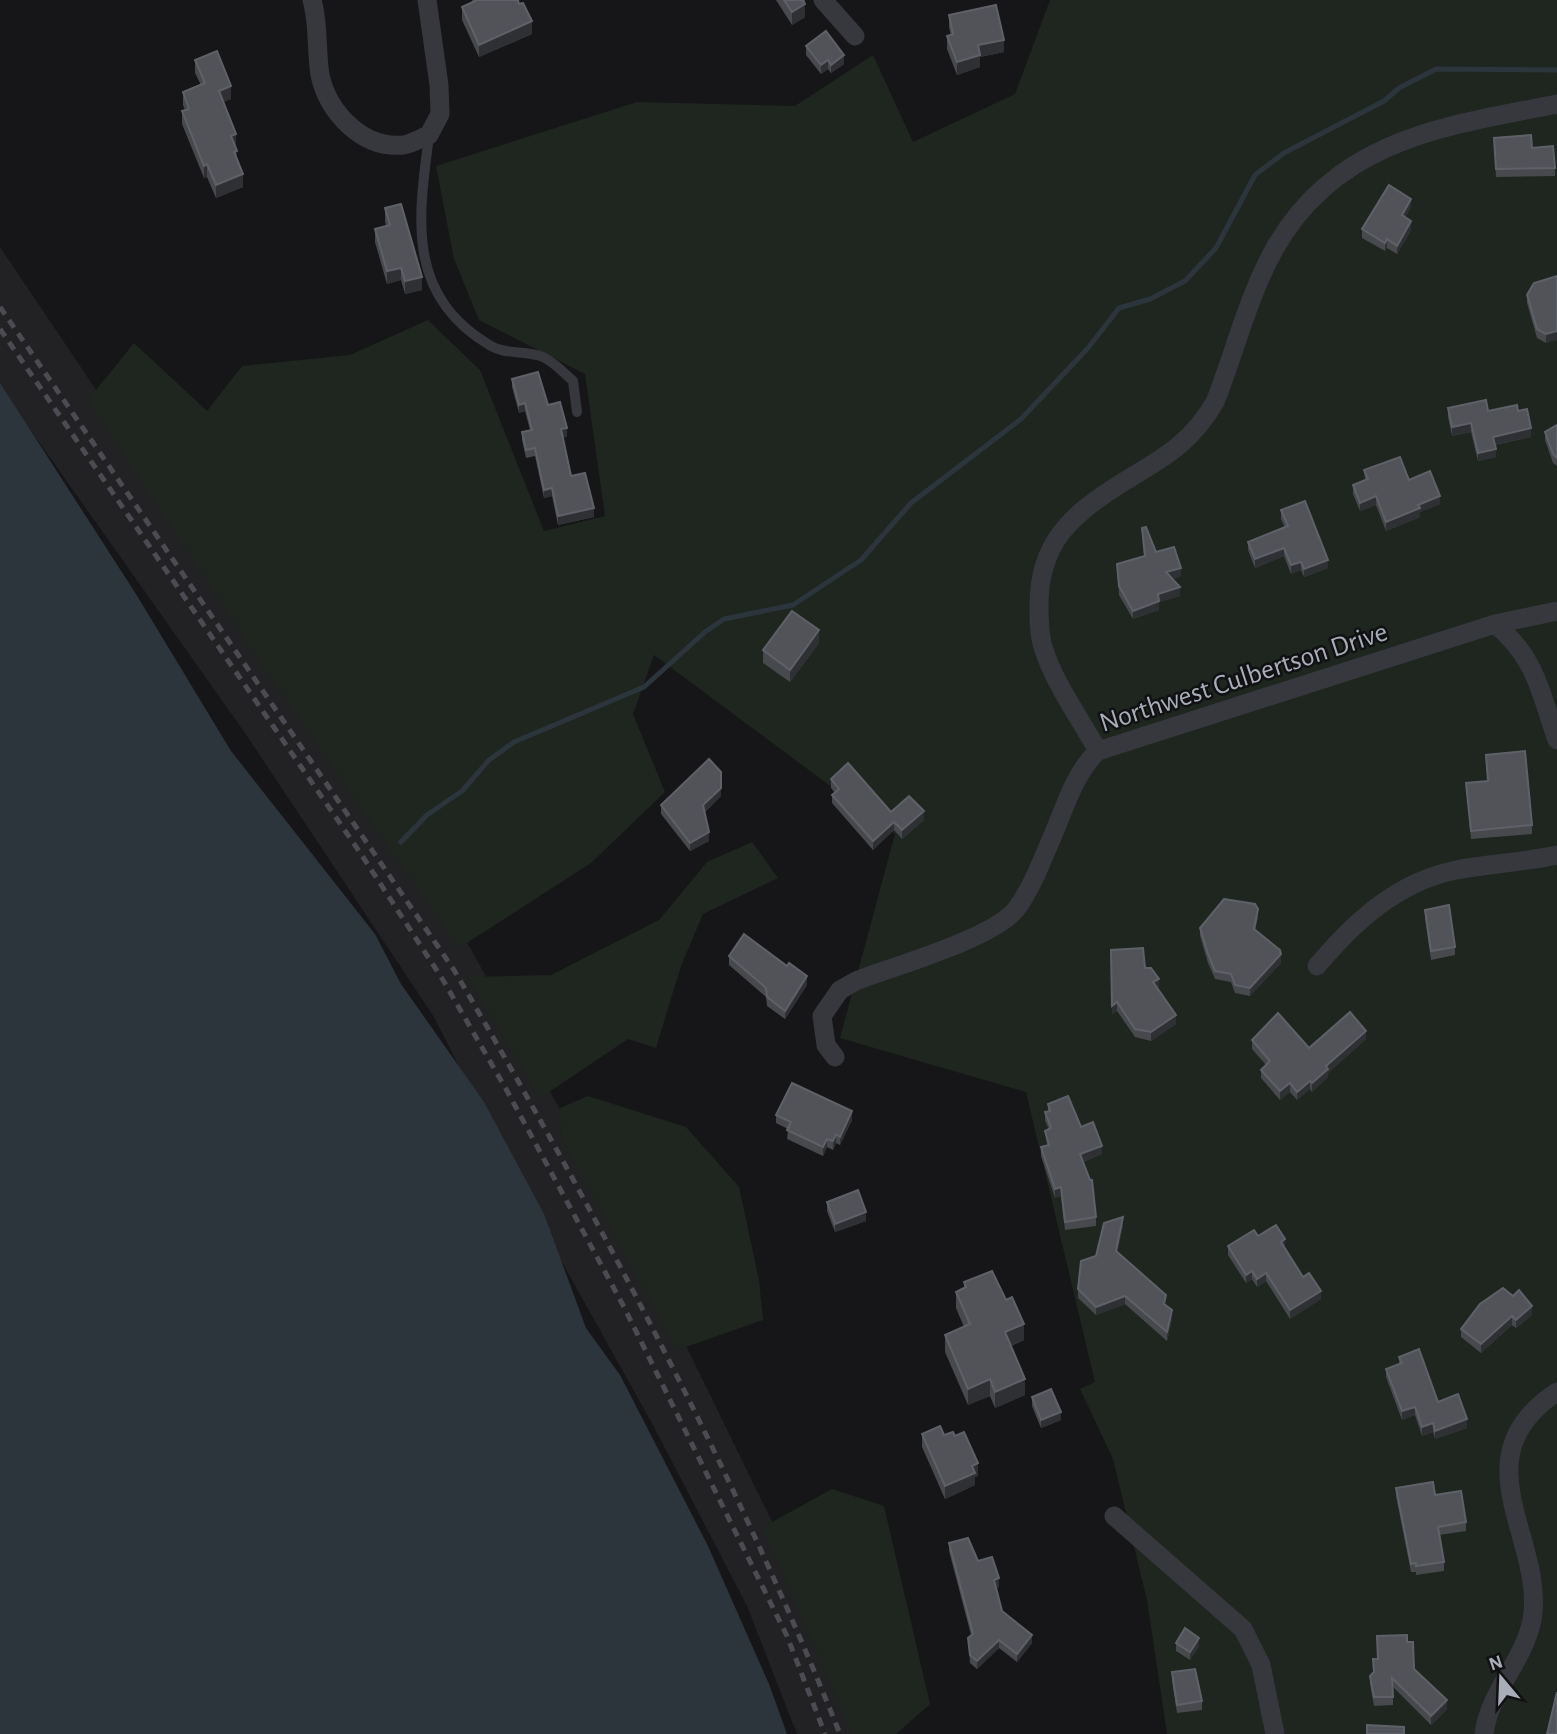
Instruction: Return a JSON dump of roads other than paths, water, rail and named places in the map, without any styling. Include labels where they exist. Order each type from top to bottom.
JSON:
[{"type":"street","points":[[312,0],[321,76],[330,102],[351,129],[370,139],[403,145],[429,135],[440,114],[427,0]]},
{"type":"street","points":[[823,0],[855,36]]},
{"type":"street","points":[[1098,751],[1043,647],[1040,595],[1043,569],[1054,542],[1070,520],[1094,501],[1186,443],[1202,424],[1215,402],[1274,250],[1303,208],[1320,189],[1369,155],[1422,132],[1557,104]]},
{"type":"street","name":"Northwest Culbertson Drive","points":[[835,1057],[827,1045],[822,1016],[840,990],[856,981],[1001,924],[1016,910],[1030,887],[1080,774],[1098,751],[1495,624],[1557,611]]},
{"type":"street","points":[[1495,624],[1519,644],[1531,666],[1557,740]]},
{"type":"street","points":[[1317,966],[1338,940],[1374,908],[1422,881],[1455,871],[1557,855]]},
{"type":"street","points":[[1484,1734],[1489,1712],[1527,1634],[1532,1617],[1531,1582],[1510,1501],[1513,1447],[1529,1419],[1557,1392]]},
{"type":"street","points":[[1114,1516],[1243,1629],[1261,1665],[1275,1734]]},
{"type":"lane","points":[[429,135],[419,211],[424,254],[436,298],[462,326],[493,348],[543,357],[573,380],[577,412]]},
{"type":"waterway","points":[[401,842],[427,815],[462,791],[489,760],[514,742],[644,687],[705,632],[724,619],[793,605],[861,560],[911,503],[1021,419],[1088,348],[1119,308],[1150,299],[1185,281],[1216,248],[1255,175],[1284,153],[1384,101],[1399,88],[1436,69],[1557,70]]},
{"type":"railway","points":[[0,307],[454,970],[560,1156],[661,1345],[755,1538],[840,1734]]},
{"type":"railway","points":[[0,329],[359,851],[443,980],[506,1089],[624,1307],[787,1636],[825,1734]]}]
